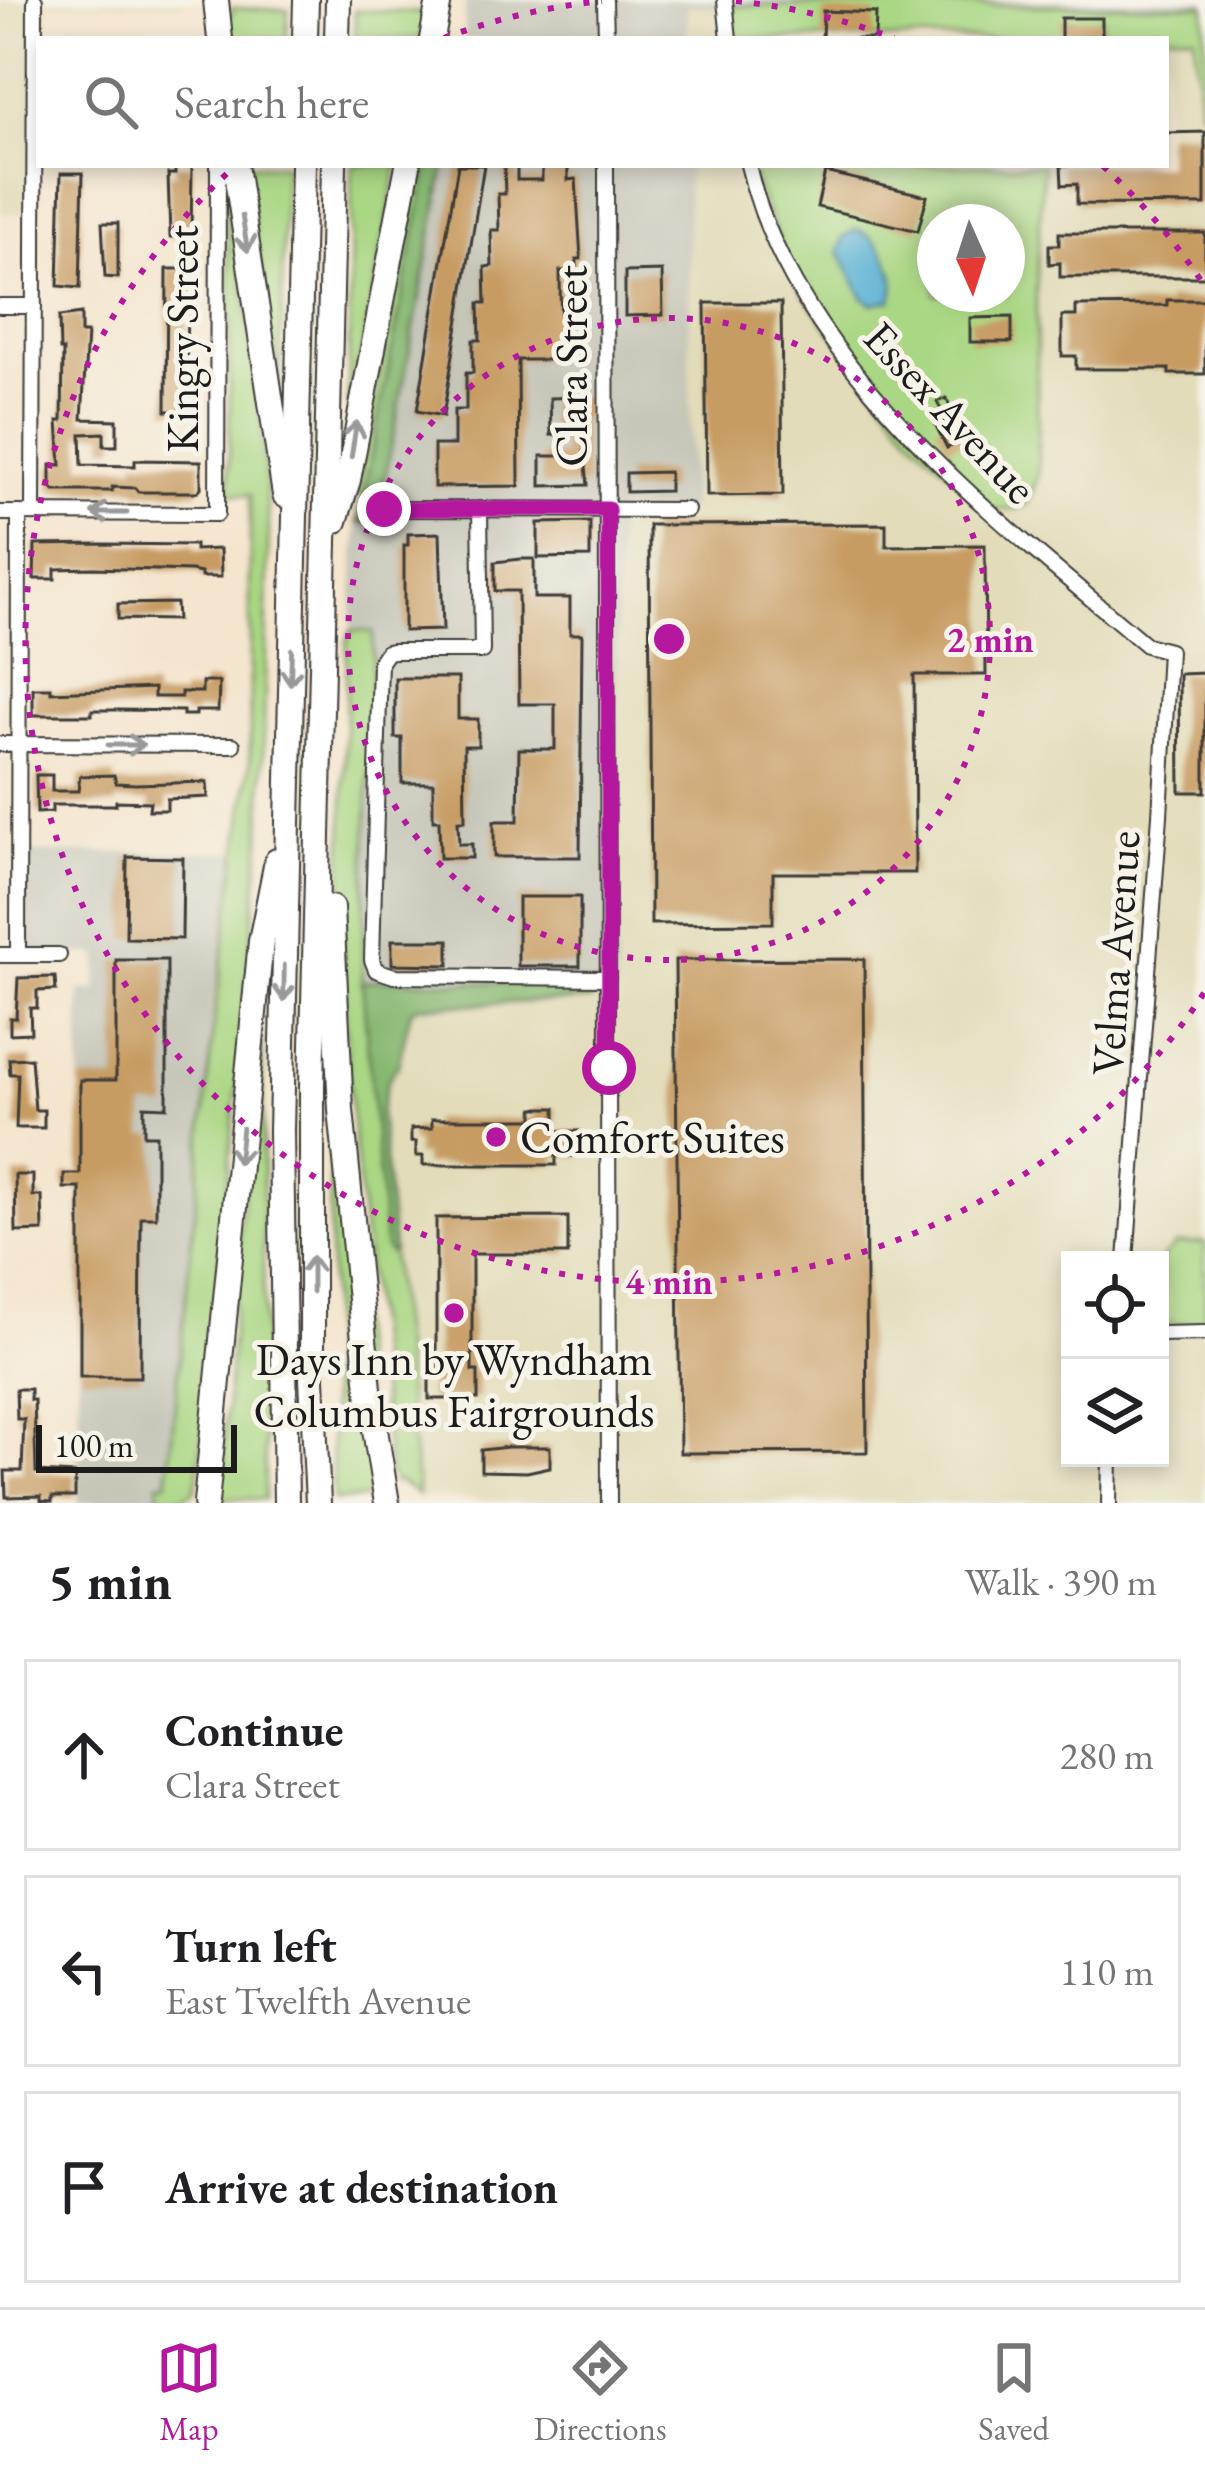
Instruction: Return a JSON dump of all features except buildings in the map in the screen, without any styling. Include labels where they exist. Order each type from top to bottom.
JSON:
[{"type":"highway","points":[[216,0],[217,36]]},
{"type":"highway","points":[[305,36],[306,0]]},
{"type":"highway","points":[[337,36],[338,0]]},
{"type":"highway","points":[[433,36],[439,0]]},
{"type":"highway","points":[[235,168],[294,550]]},
{"type":"highway","points":[[286,1503],[281,1130],[303,168]]},
{"type":"highway","points":[[318,1503],[312,1379],[312,1087],[334,168]]},
{"type":"highway","points":[[326,552],[348,481],[408,168]]},
{"type":"highway","points":[[318,823],[331,893],[338,1073],[366,1358],[387,1503]]},
{"type":"highway","points":[[206,1503],[261,941],[271,879],[287,824]]},
{"type":"street","points":[[18,955],[18,744],[34,307],[35,0]]},
{"type":"street","points":[[605,0],[606,36]]},
{"type":"street","points":[[725,0],[728,36]]},
{"type":"street","name":"Kingry Street","points":[[26,513],[218,514],[218,168]]},
{"type":"street","name":"Clara Street","points":[[606,168],[610,1503]]},
{"type":"street","name":"Essex Avenue","points":[[749,168],[760,211],[800,290],[837,345],[913,438],[960,488],[1146,645],[1169,651]]},
{"type":"street","points":[[0,306],[34,307]]},
{"type":"street","points":[[480,508],[482,651],[393,651],[380,662],[371,960],[376,970],[394,976],[608,978]]},
{"type":"street","points":[[384,509],[687,509]]},
{"type":"street","points":[[0,513],[26,513]]},
{"type":"street","name":"Velma Avenue","points":[[1127,1251],[1169,651]]},
{"type":"street","points":[[0,744],[233,745]]},
{"type":"street","points":[[0,955],[59,955]]},
{"type":"street","points":[[1169,1334],[1205,1333]]},
{"type":"street","points":[[1109,1503],[1110,1467]]},
{"type":"shaded area","points":[[0,0],[185,0],[185,4],[48,4],[48,36],[36,36],[31,214],[0,213]]},
{"type":"shaded area","points":[[465,0],[1205,0],[1205,5],[687,6],[687,36],[464,36]]},
{"type":"shaded area","points":[[1205,5],[1205,1503],[526,1503],[418,1495],[380,1112],[383,1094],[398,1065],[411,1010],[420,1006],[590,1000],[598,993],[617,991],[617,509],[691,509],[688,168],[1169,168],[1169,36],[687,36],[687,6]]},
{"type":"shaded area","points":[[444,168],[688,168],[691,509],[617,510],[617,992],[598,993],[594,985],[362,982],[373,633],[351,630],[357,523],[378,520]]},
{"type":"shaded area","points":[[238,852],[215,1011],[167,1484],[159,1483],[159,1503],[78,1503],[80,991],[97,990],[98,954],[17,953],[16,853]]},
{"type":"green space","points":[[1205,5],[1205,111],[1200,111],[1194,35],[1102,31],[1102,18],[1067,36],[729,36],[725,6]]},
{"type":"green space","points":[[232,8],[288,10],[287,36],[227,36],[226,16]]},
{"type":"green space","points":[[355,10],[427,13],[423,36],[355,36]]},
{"type":"green space","points":[[244,168],[285,168],[280,392]]},
{"type":"green space","points":[[352,168],[397,168],[351,404]]},
{"type":"green space","points":[[418,168],[427,168],[363,495],[356,493]]},
{"type":"green space","points":[[427,168],[444,168],[377,521],[358,523]]},
{"type":"green space","points":[[749,168],[1043,168],[1036,293],[1038,477],[1027,504],[988,510],[911,436],[800,290]]},
{"type":"green space","points":[[225,182],[230,183],[260,404],[269,527],[261,842],[198,1480],[195,1491],[178,1499],[159,1499],[159,1483],[167,1483],[215,1011],[250,765],[250,495],[229,494],[230,291]]},
{"type":"green space","points":[[351,630],[373,632],[362,982],[418,1495],[394,1483],[389,1472],[351,1112],[341,944],[347,642]]},
{"type":"green space","points":[[362,982],[594,985],[598,993],[591,1000],[411,1010],[380,1112],[393,1251],[389,1253]]},
{"type":"green space","points":[[262,1036],[265,1499],[224,1499],[220,1495],[240,1226]]},
{"type":"green space","points":[[330,1068],[374,1498],[334,1500]]},
{"type":"green space","points":[[1205,1243],[1205,1324],[1169,1323],[1169,1251],[1177,1244]]},
{"type":"water","points":[[855,230],[873,239],[887,258],[894,280],[891,300],[872,304],[863,297],[839,252],[843,237]]},
{"type":"place","name":"Comfort Suites","points":[[496,1137]]},
{"type":"place","name":"Days Inn by Wyndham Columbus Fairgrounds","points":[[454,1313]]},
{"type":"route","points":[[384,509],[608,509],[609,1068]]}]
